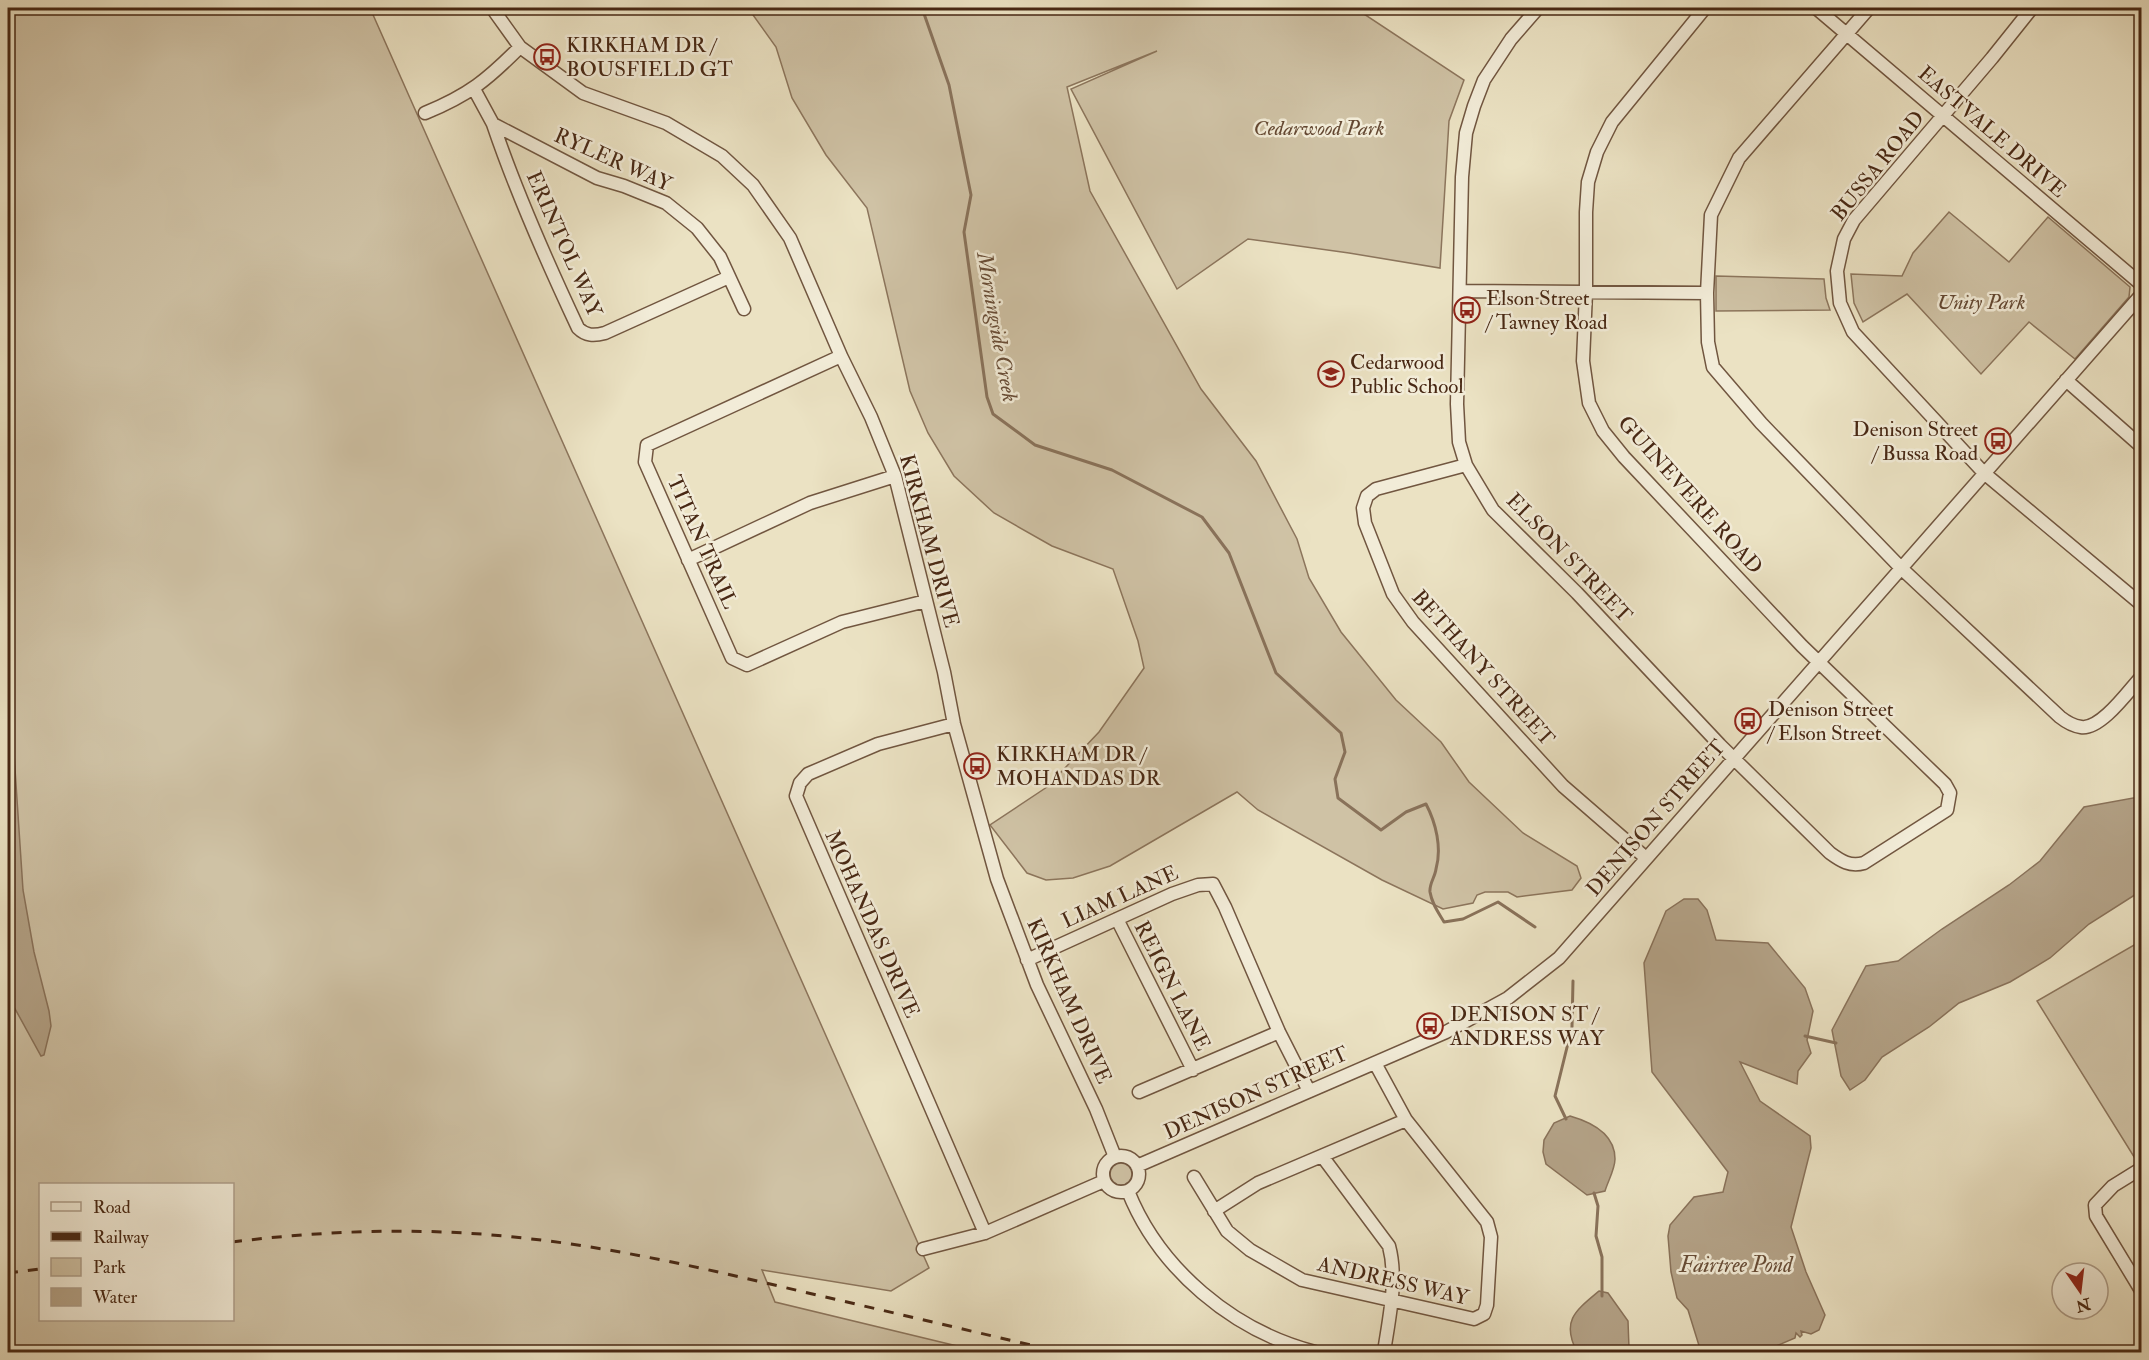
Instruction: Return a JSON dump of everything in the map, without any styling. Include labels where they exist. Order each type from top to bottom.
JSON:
[{"type":"street","name":"KIRKHAM DRIVE","points":[[492,8],[520,47],[583,93],[666,123],[722,156],[753,185],[790,238],[840,356],[871,417],[895,476],[944,672],[954,724],[997,879],[1027,960],[1096,1108],[1115,1157]]},
{"type":"street","name":"ELSON STREET","points":[[1538,8],[1499,56],[1484,80],[1466,133],[1463,158],[1457,404],[1459,442],[1466,465],[1493,510],[1577,593],[1734,759]]},
{"type":"street","name":"GUINEVERE ROAD","points":[[1705,8],[1612,122],[1597,152],[1588,182],[1583,361],[1589,403],[1603,431],[1624,457],[1819,662],[1945,784],[1950,793],[1947,810],[1864,863],[1848,864],[1830,853],[1734,759]]},
{"type":"street","name":"EASTVALE DRIVE","points":[[1816,8],[2142,285]]},
{"type":"street","points":[[1869,8],[1739,158],[1712,215],[1707,293],[1708,342],[1713,367],[1761,423],[1901,568],[2067,722],[2081,727],[2104,718],[2142,676]]},
{"type":"street","name":"BUSSA ROAD","points":[[2032,8],[1944,116],[1854,220],[1848,230],[1838,260],[1838,292],[1843,313],[1859,340],[1984,473],[2142,605]]},
{"type":"street","points":[[425,113],[474,90],[490,78],[520,47]]},
{"type":"street","points":[[474,90],[492,124]]},
{"type":"street","name":"ERINTOL WAY","points":[[492,124],[505,160],[578,328],[584,334],[605,333],[729,277]]},
{"type":"street","name":"RYLER WAY","points":[[492,124],[597,178],[666,203],[697,228],[720,257],[744,309]]},
{"type":"street","points":[[1460,291],[1707,293]]},
{"type":"street","name":"DENISON STREET","points":[[1137,1166],[1479,1015],[1536,978],[1559,958],[2142,294]]},
{"type":"street","name":"TITAN TRAIL","points":[[840,356],[647,445],[645,462],[732,658],[747,665],[842,622],[926,601]]},
{"type":"street","points":[[2066,380],[2142,447]]},
{"type":"street","name":"BETHANY STREET","points":[[1466,465],[1376,489],[1367,496],[1364,508],[1365,523],[1393,594],[1413,622],[1563,786],[1646,858]]},
{"type":"street","points":[[688,560],[810,503],[895,476]]},
{"type":"street","name":"MOHANDAS DRIVE","points":[[954,724],[878,744],[808,774],[800,783],[796,796],[985,1233]]},
{"type":"street","name":"LIAM LANE","points":[[1027,960],[1172,894],[1198,885],[1213,884],[1280,1032]]},
{"type":"street","name":"REIGN LANE","points":[[1117,919],[1193,1070]]},
{"type":"street","points":[[1139,1092],[1280,1032],[1309,1091]]},
{"type":"street","name":"ANDRESS WAY","points":[[1194,1177],[1227,1231],[1250,1250],[1302,1280],[1474,1319],[1484,1314],[1487,1305],[1491,1237],[1487,1222],[1406,1120],[1375,1062]]},
{"type":"street","points":[[1214,1211],[1257,1183],[1406,1120]]},
{"type":"street","points":[[1322,1156],[1389,1246],[1393,1261],[1391,1302],[1384,1353]]},
{"type":"street","points":[[1115,1157],[1127,1157],[1137,1166],[1139,1176],[1137,1182],[1128,1191],[1111,1190],[1104,1181],[1102,1175],[1106,1164],[1115,1157]]},
{"type":"street","points":[[2142,1168],[2113,1186],[2095,1205],[2096,1216],[2142,1292]]},
{"type":"street","points":[[923,1249],[985,1233],[1104,1181]]},
{"type":"street","points":[[1128,1191],[1150,1235],[1183,1274],[1201,1291],[1241,1320],[1315,1353]]},
{"type":"green space","points":[[26,8],[370,8],[929,1268],[891,1291],[762,1270],[775,1302],[982,1352],[8,1352],[8,36],[15,13]]},
{"type":"green space","name":"Cedarwood Park","points":[[748,8],[1355,8],[1464,80],[1449,121],[1440,268],[1248,239],[1177,289],[1071,89],[1157,51],[1067,87],[1090,191],[1201,389],[1256,461],[1297,539],[1309,578],[1341,632],[1396,700],[1441,742],[1469,782],[1523,833],[1577,866],[1581,878],[1572,890],[1517,897],[1508,892],[1485,892],[1477,895],[1473,903],[1443,909],[1382,880],[1258,810],[1237,792],[1110,866],[1073,878],[1046,880],[1027,873],[990,825],[1047,787],[1099,732],[1144,668],[1138,641],[1113,569],[1052,546],[994,513],[954,476],[928,433],[910,391],[867,208],[826,155],[792,98],[776,47]]},
{"type":"green space","name":"Unity Park","points":[[1949,212],[2009,262],[2048,217],[2130,287],[2129,297],[2075,359],[2029,322],[1981,374],[1907,294],[1863,322],[1854,303],[1851,274],[1902,276],[1913,253]]},
{"type":"green space","points":[[1716,276],[1824,279],[1830,310],[1716,311]]},
{"type":"green space","points":[[2141,941],[2142,1157],[2136,1160],[2037,1001]]},
{"type":"green space","points":[[1121,1163],[1129,1166],[1132,1174],[1129,1182],[1121,1185],[1113,1182],[1110,1174],[1113,1166]]},
{"type":"water","points":[[8,704],[14,754],[23,890],[51,1026],[44,1055],[41,1056],[8,996]]},
{"type":"water","points":[[2142,782],[2141,891],[2089,924],[2050,958],[2010,982],[1959,1003],[1929,1027],[1882,1057],[1865,1080],[1850,1090],[1841,1076],[1832,1030],[1866,966],[1898,961],[2040,861],[2084,807],[2139,797],[2136,784]]},
{"type":"water","name":"Fairtree Pond","points":[[1684,899],[1698,899],[1707,910],[1716,940],[1768,943],[1805,988],[1813,1011],[1807,1040],[1811,1053],[1798,1071],[1797,1084],[1740,1062],[1760,1101],[1810,1136],[1811,1148],[1791,1227],[1806,1272],[1825,1315],[1819,1330],[1811,1334],[1801,1331],[1800,1337],[1796,1333],[1795,1338],[1762,1352],[1701,1352],[1688,1310],[1677,1298],[1671,1272],[1668,1236],[1670,1225],[1694,1197],[1723,1192],[1728,1172],[1652,1072],[1644,963],[1666,911]]},
{"type":"water","points":[[1570,1116],[1593,1125],[1611,1142],[1615,1163],[1605,1191],[1587,1195],[1546,1164],[1543,1152],[1544,1140],[1554,1123]]},
{"type":"water","points":[[1599,1291],[1608,1293],[1628,1321],[1631,1352],[1577,1352],[1570,1332],[1573,1317]]},
{"type":"waterway","name":"Morningside Creek","points":[[922,8],[949,85],[971,195],[964,232],[987,397],[993,414],[1035,445],[1112,470],[1202,517],[1229,553],[1276,673],[1341,733],[1345,752],[1335,779],[1338,798],[1381,830],[1406,812],[1426,804],[1433,819],[1438,844],[1438,861],[1430,892],[1444,922],[1463,919],[1498,902],[1535,927]]},
{"type":"waterway","name":"Morningside Creek","points":[[1566,1119],[1555,1096],[1572,1027],[1573,981]]},
{"type":"waterway","points":[[1805,1036],[1836,1043]]},
{"type":"waterway","name":"Morningside Creek","points":[[1594,1193],[1598,1206],[1596,1236],[1602,1257],[1602,1296]]},
{"type":"railway","points":[[234,1242],[305,1235],[414,1231],[451,1232],[559,1242],[699,1268],[1061,1352]]},
{"type":"railway","points":[[8,1273],[39,1269]]},
{"type":"place","name":"KIRKHAM DR / BOUSFIELD GT","points":[[547,57]]},
{"type":"place","name":"Elson Street / Tawney Road","points":[[1467,310]]},
{"type":"place","name":"Cedarwood Public School","points":[[1331,374]]},
{"type":"place","name":"Denison Street / Bussa Road","points":[[1998,441]]},
{"type":"place","name":"Denison Street / Elson Street","points":[[1748,721]]},
{"type":"place","name":"KIRKHAM DR / MOHANDAS DR","points":[[977,766]]},
{"type":"place","name":"DENISON ST / ANDRESS WAY","points":[[1430,1026]]}]
